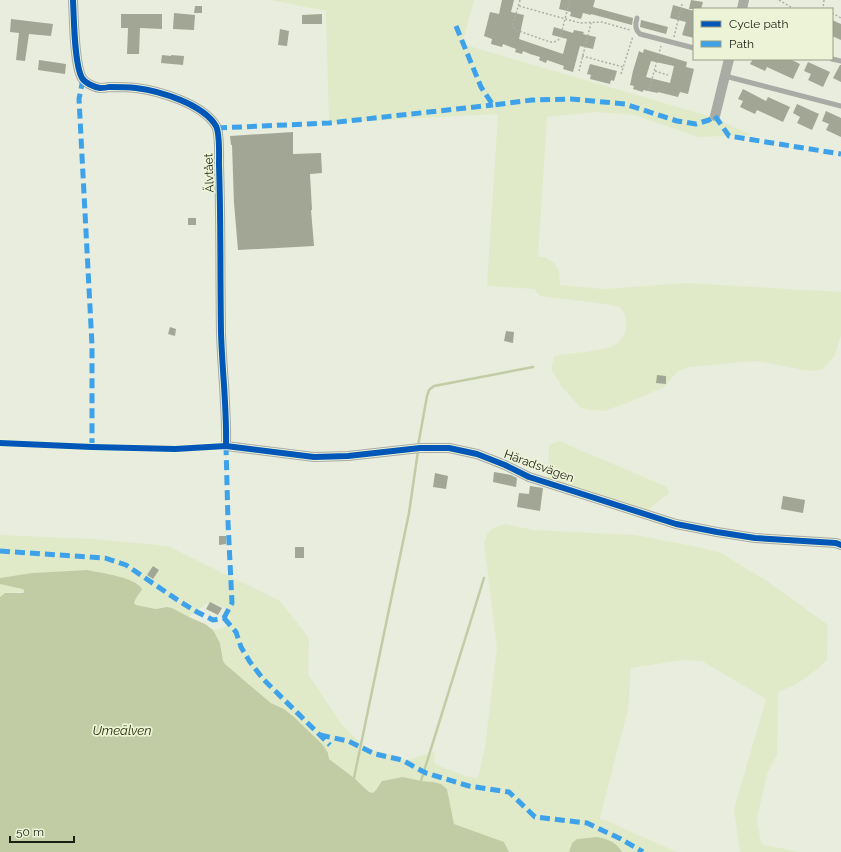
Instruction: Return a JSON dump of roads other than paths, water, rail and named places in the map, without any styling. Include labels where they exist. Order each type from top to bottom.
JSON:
[{"type":"street","name":"Älvtået","points":[[73,0],[77,53],[80,72],[83,79],[89,84],[99,88],[136,88],[171,97],[189,104],[209,117],[217,128],[221,206],[221,332],[226,446]]},
{"type":"street","points":[[715,116],[729,60]]},
{"type":"street","name":"Häradsvägen","points":[[226,446],[314,457],[348,456],[420,448],[449,448],[477,454],[505,465],[529,477],[676,524],[755,538],[836,543],[841,545]]},
{"type":"lane","points":[[637,18],[637,32],[640,34],[693,48]]},
{"type":"lane","points":[[725,76],[841,106]]},
{"type":"water","name":"Umeälven","points":[[87,570],[109,574],[133,581],[142,589],[134,603],[136,605],[156,609],[167,607],[172,608],[205,624],[213,630],[220,643],[223,661],[225,664],[271,703],[284,709],[295,718],[323,745],[328,753],[329,759],[354,778],[369,792],[373,793],[382,781],[403,777],[441,784],[447,789],[454,824],[504,842],[509,852],[0,852],[0,597],[5,593],[23,593],[24,590],[0,584],[0,578],[32,573]]},
{"type":"water","points":[[597,837],[615,843],[622,852],[569,852],[572,843],[577,839]]},
{"type":"waterway","points":[[418,446],[427,396],[429,390],[434,386],[533,367]]},
{"type":"waterway","points":[[354,778],[409,513],[418,451]]},
{"type":"waterway","points":[[421,781],[484,578]]}]
